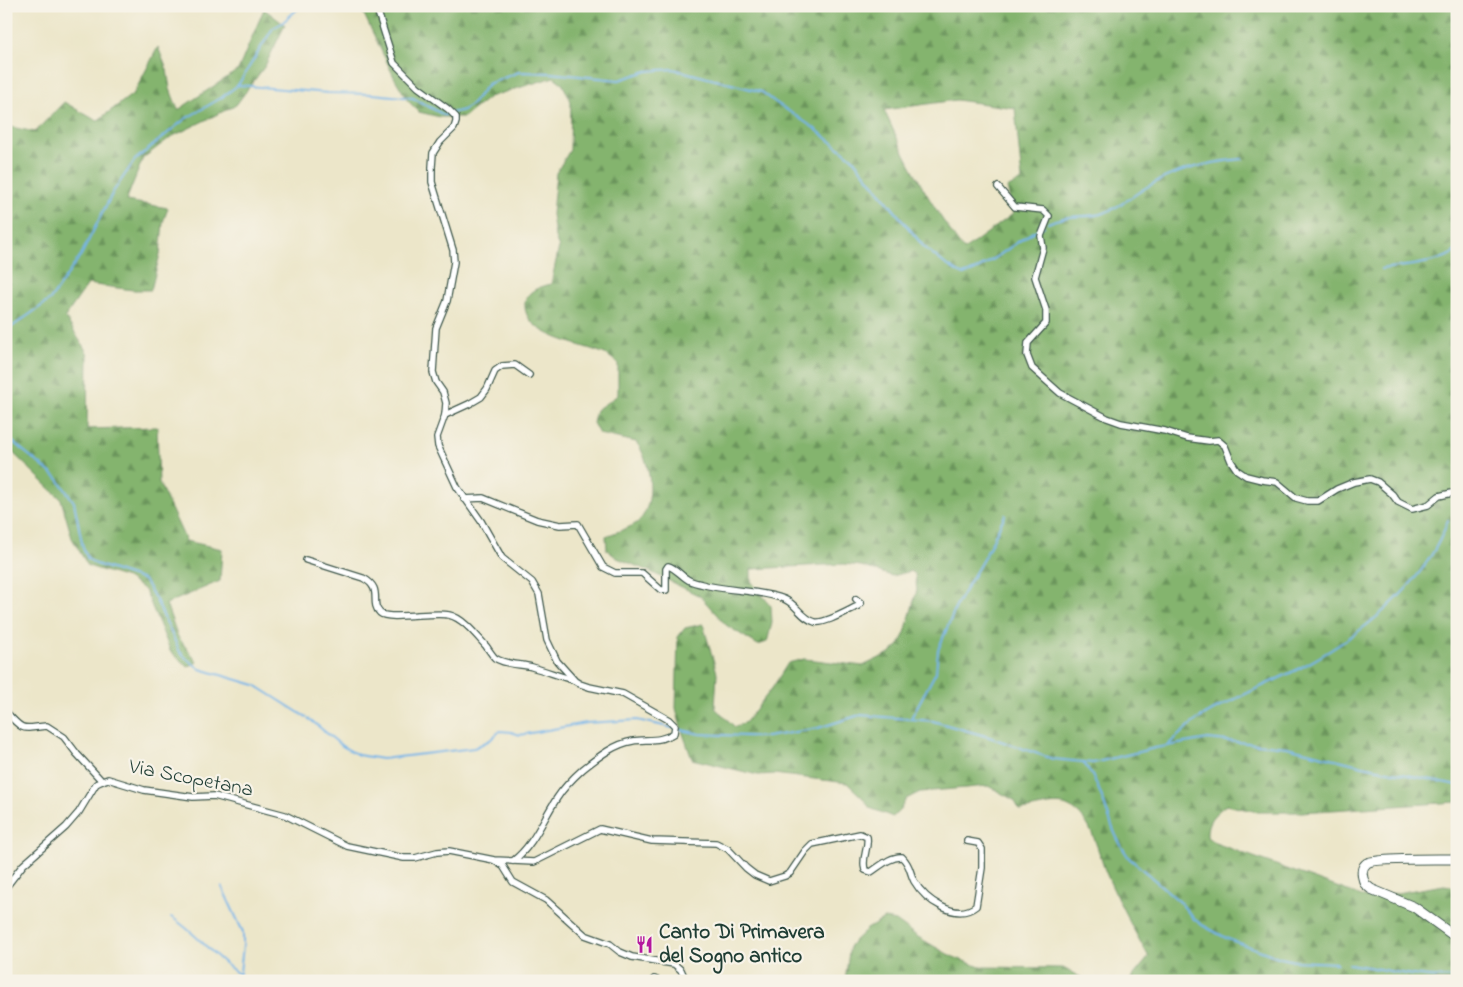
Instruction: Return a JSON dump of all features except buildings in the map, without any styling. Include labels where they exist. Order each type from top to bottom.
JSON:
[{"type":"main road","points":[[1457,859],[1383,859],[1370,861],[1362,872],[1365,884],[1371,889],[1414,907],[1457,938]]},
{"type":"street","points":[[376,6],[394,63],[418,87],[456,117],[454,128],[440,142],[434,153],[432,168],[432,182],[453,250],[454,262],[447,301],[436,328],[433,362],[436,382],[443,392],[446,403],[445,415],[437,437],[438,446],[447,468],[464,499],[481,521],[502,558],[532,582],[539,594],[547,640],[557,660],[575,681]]},
{"type":"street","points":[[998,187],[1015,207],[1043,210],[1049,216],[1041,236],[1043,248],[1035,277],[1046,310],[1046,323],[1028,343],[1027,355],[1032,368],[1060,392],[1107,418],[1121,423],[1165,431],[1187,438],[1209,441],[1218,440],[1225,446],[1237,470],[1246,476],[1277,482],[1296,498],[1307,502],[1318,501],[1354,482],[1370,479],[1378,482],[1398,502],[1412,509],[1428,505],[1439,496],[1452,493],[1457,497]]},
{"type":"street","points":[[445,415],[480,397],[487,389],[495,371],[502,366],[515,365],[530,375]]},
{"type":"street","points":[[464,499],[483,498],[537,520],[560,525],[578,524],[603,567],[615,573],[642,573],[661,590],[666,590],[666,569],[668,566],[687,580],[703,585],[759,592],[784,599],[793,603],[803,616],[815,622],[824,622],[858,606],[861,603],[856,599]]},
{"type":"street","points":[[306,560],[372,582],[381,614],[386,616],[442,613],[458,617],[496,658],[532,667],[589,687],[623,694],[669,720],[675,726],[674,733],[663,740],[632,741],[620,745],[606,752],[583,769],[557,797],[524,852],[513,861]]},
{"type":"street","points":[[6,712],[22,728],[29,729],[47,726],[64,737],[102,780]]},
{"type":"street","name":"Via Scopetana","points":[[6,887],[23,865],[66,827],[79,812],[96,784],[108,779],[144,790],[193,797],[214,796],[284,815],[347,846],[404,858],[415,858],[449,851],[494,860],[534,862],[600,829],[652,842],[716,843],[728,849],[754,874],[769,881],[790,873],[805,850],[812,844],[860,834],[867,837],[868,842],[863,861],[865,870],[871,872],[888,860],[897,856],[902,857],[909,864],[914,880],[921,890],[936,903],[954,912],[968,912],[976,906],[982,868],[982,849],[978,844],[967,841]]},
{"type":"street","points":[[494,860],[503,866],[512,882],[546,900],[585,935],[610,944],[620,952],[632,957],[674,964],[681,970],[686,981]]},
{"type":"street","points":[[652,981],[654,979],[659,981]]},
{"type":"green space","points":[[360,6],[1457,6],[1457,802],[1301,812],[1258,812],[1226,805],[1209,822],[1207,837],[1215,843],[1367,898],[1444,885],[1457,887],[1457,981],[1129,981],[1149,957],[1112,885],[1094,837],[1084,819],[1069,807],[1058,804],[1020,810],[1014,800],[988,786],[920,792],[906,799],[900,810],[893,817],[870,808],[862,797],[847,783],[774,774],[758,775],[692,759],[676,708],[678,637],[685,628],[703,624],[717,673],[715,708],[735,727],[746,722],[773,687],[788,663],[804,659],[863,666],[890,653],[899,645],[905,633],[917,590],[915,574],[911,571],[892,576],[861,566],[844,564],[751,569],[751,581],[771,606],[772,623],[767,642],[758,645],[726,625],[700,596],[649,571],[617,558],[607,550],[606,536],[638,522],[644,514],[650,494],[648,470],[636,442],[599,434],[593,423],[596,410],[618,395],[618,363],[605,354],[543,331],[533,323],[527,314],[525,303],[531,292],[551,284],[559,247],[555,237],[552,214],[556,173],[570,150],[571,101],[562,83],[554,77],[489,97],[464,117],[440,117],[419,112],[408,101],[394,77]],"holes":[[[956,100],[1015,108],[1022,180],[1007,188],[1013,214],[964,250],[920,182],[884,110]]]},
{"type":"green space","points":[[264,9],[285,25],[265,66],[236,105],[171,137],[143,158],[126,201],[168,208],[163,222],[160,254],[151,290],[133,290],[88,284],[65,317],[88,354],[87,429],[157,427],[159,483],[186,541],[222,549],[220,581],[166,604],[178,637],[197,662],[188,667],[171,652],[145,590],[127,578],[88,566],[72,538],[61,499],[6,446],[6,126],[35,132],[64,102],[97,121],[134,93],[158,47],[167,70],[170,89],[178,110],[238,70]]},
{"type":"green space","points":[[884,919],[896,921],[918,937],[951,956],[980,967],[1063,968],[1084,979],[1093,981],[845,981],[850,945],[867,929]]},
{"type":"waterway","points":[[238,85],[273,28],[282,23],[301,6]]},
{"type":"waterway","points":[[361,6],[368,11],[375,9]]},
{"type":"waterway","points":[[6,331],[50,300],[81,255],[113,192],[135,160],[185,119],[221,98],[238,85],[413,98],[444,115],[463,110],[471,105],[488,84],[519,72],[619,80],[647,71],[673,69],[762,92],[814,128],[852,158],[924,247],[945,264],[963,275],[994,259],[1023,238],[1044,226]]},
{"type":"waterway","points":[[1048,223],[1063,218],[1104,213],[1121,205],[1147,187],[1181,171],[1217,162],[1242,159]]},
{"type":"waterway","points":[[1382,269],[1432,261],[1450,255],[1457,250]]},
{"type":"waterway","points":[[6,434],[14,443],[57,478],[74,502],[83,548],[88,559],[96,564],[144,580],[156,600],[180,652],[187,659],[200,669],[255,685],[312,721],[342,746],[358,755],[382,759],[474,748],[490,740],[500,731],[520,735],[586,723],[637,720],[700,734],[767,737],[818,728],[860,715],[933,721],[989,737],[1053,759],[1093,763],[1155,748],[1208,739],[1287,747],[1363,766],[1457,785]]},
{"type":"waterway","points":[[911,718],[936,672],[938,650],[957,604],[986,554],[1005,515]]},
{"type":"waterway","points":[[1168,745],[1197,720],[1210,712],[1302,667],[1347,640],[1368,624],[1408,587],[1424,567],[1438,544],[1448,520]]},
{"type":"waterway","points":[[1084,763],[1095,780],[1114,830],[1129,858],[1179,901],[1194,919],[1228,939],[1281,958],[1295,961],[1337,963]]},
{"type":"waterway","points":[[222,887],[243,932],[239,981]]},
{"type":"waterway","points":[[171,917],[189,930],[221,961],[239,974]]},
{"type":"waterway","points":[[1349,964],[1416,976],[1457,977]]},
{"type":"place","name":"Canto Di Primavera del Sogno antico","points":[[645,945]]}]
